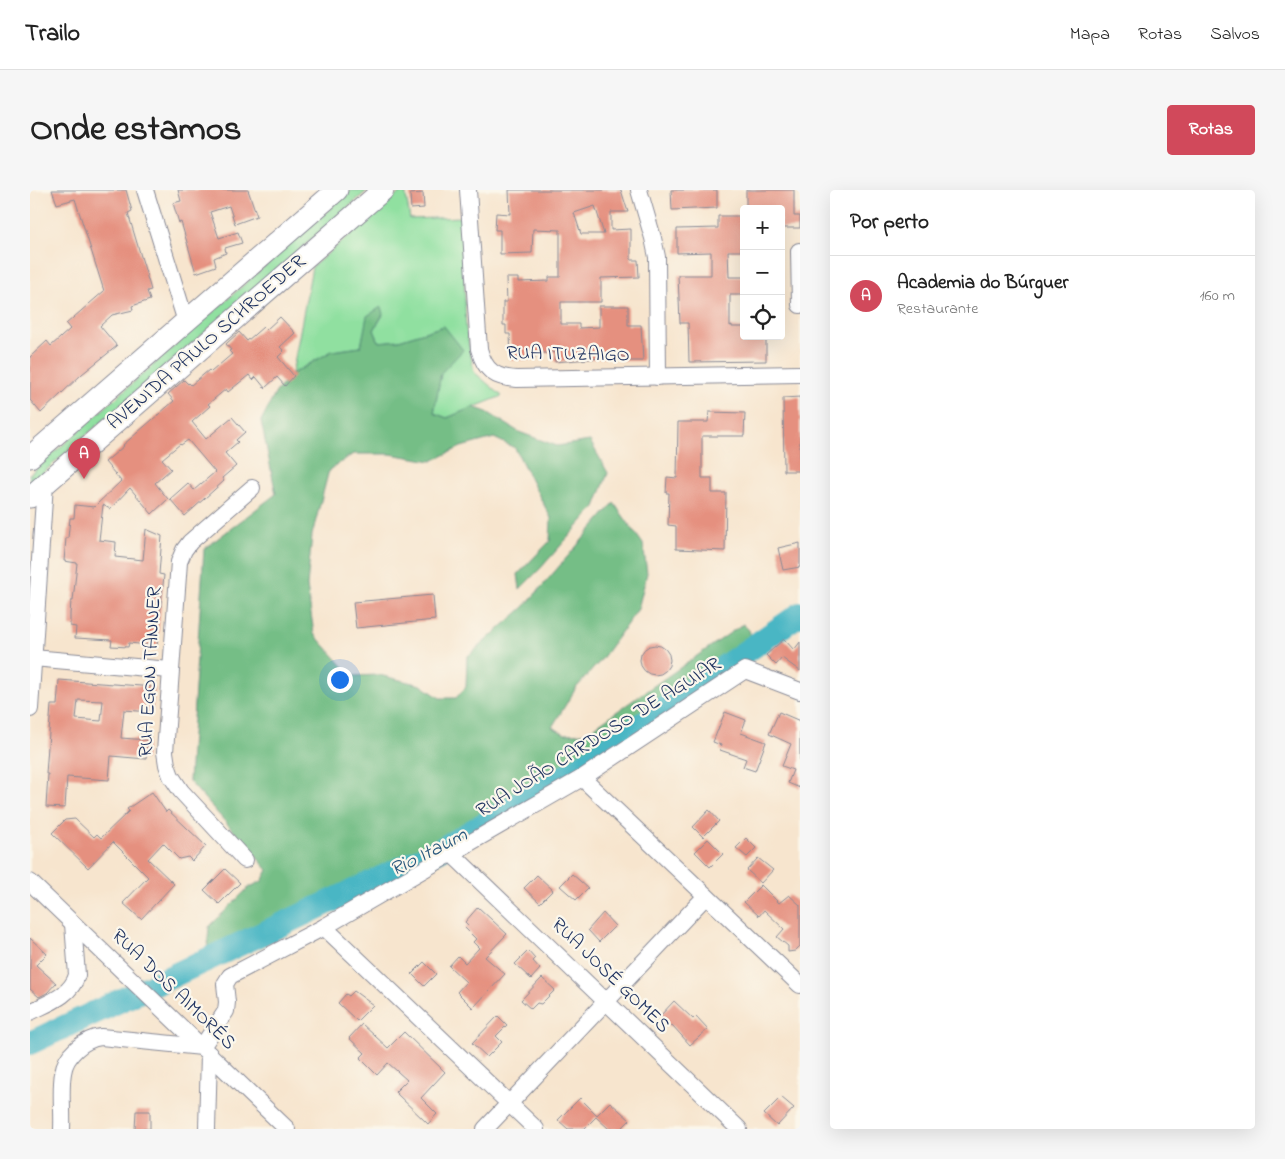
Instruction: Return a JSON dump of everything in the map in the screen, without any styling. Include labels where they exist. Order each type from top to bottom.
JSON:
[{"type":"main road","name":"AVENIDA PAULO SCHROEDER","points":[[30,457],[337,190]]},
{"type":"main road","name":"AVENIDA PAULO SCHROEDER","points":[[37,490],[383,190]]},
{"type":"street","points":[[144,190],[186,322]]},
{"type":"street","name":"RUA ITUZAIGO","points":[[468,190],[478,344],[482,358],[493,373],[502,378],[800,374]]},
{"type":"street","points":[[639,190],[657,257],[658,377]]},
{"type":"street","points":[[799,251],[800,305]]},
{"type":"street","name":"RUA EGON TANNER","points":[[245,860],[181,791],[166,765],[165,752],[179,562],[190,542],[252,488]]},
{"type":"street","points":[[30,709],[37,490]]},
{"type":"street","points":[[33,658],[170,670]]},
{"type":"street","name":"RUA JOÃO CARDOSO DE AGUIAR","points":[[206,1051],[226,1011],[228,1002],[225,984],[230,976],[324,927],[582,778],[745,670],[800,692]]},
{"type":"street","points":[[582,778],[800,986]]},
{"type":"street","name":"RUA JOSÉ GOMES","points":[[452,854],[739,1129]]},
{"type":"street","name":"RUA DOS AIMORÉS","points":[[30,882],[287,1129]]},
{"type":"street","points":[[485,1129],[706,896]]},
{"type":"street","points":[[30,1012],[61,996],[75,983],[77,975],[73,924]]},
{"type":"street","points":[[324,927],[536,1129]]},
{"type":"street","points":[[62,1129],[63,1072],[67,1061],[74,1051],[93,1038],[101,1037],[206,1051],[207,1129]]},
{"type":"green space","points":[[351,190],[368,190],[30,484],[30,474]]},
{"type":"green space","points":[[405,190],[410,219],[462,217],[466,329],[474,372],[502,396],[447,418],[434,413],[441,373],[444,326],[399,340],[379,342],[374,330],[383,315],[364,333],[361,347],[332,351],[292,374],[312,267]]},
{"type":"green space","points":[[381,307],[383,314],[374,330],[379,342],[399,340],[444,326],[463,350],[441,373],[434,413],[447,418],[473,407],[487,412],[519,432],[557,446],[590,441],[608,473],[595,507],[520,589],[518,574],[550,541],[551,518],[515,448],[494,438],[461,447],[432,461],[390,454],[353,454],[329,470],[312,535],[307,586],[314,634],[352,676],[379,675],[421,685],[440,698],[456,698],[466,687],[467,657],[524,607],[614,503],[643,544],[647,573],[638,609],[601,660],[576,688],[552,727],[565,734],[586,733],[743,624],[749,630],[752,640],[575,764],[457,833],[375,876],[242,937],[237,934],[207,950],[209,927],[248,888],[262,881],[268,870],[189,781],[204,549],[276,494],[261,421],[276,392],[292,374],[332,351],[361,347],[367,316]]},
{"type":"building","points":[[52,190],[126,190],[132,211],[128,213],[151,290],[147,291],[150,300],[132,306],[133,310],[112,315],[100,326],[117,346],[82,374],[41,413],[30,400],[30,357],[47,341],[51,346],[70,329],[66,324],[104,291],[75,199],[57,204]]},
{"type":"building","points":[[178,190],[248,190],[257,216],[235,224],[229,206],[210,212],[219,238],[238,232],[242,243],[225,248],[226,253],[214,258],[216,266],[196,273],[181,222],[179,223],[173,203],[181,201]]},
{"type":"building","points":[[509,190],[621,190],[628,212],[611,212],[611,230],[631,229],[631,260],[638,260],[639,277],[601,278],[601,302],[561,302],[561,324],[579,324],[579,328],[599,327],[599,306],[628,306],[628,325],[641,325],[643,361],[624,361],[624,356],[555,362],[555,352],[535,354],[535,360],[511,360],[510,334],[506,334],[506,325],[503,325],[503,302],[507,302],[506,278],[518,278],[518,282],[549,281],[549,277],[560,277],[560,230],[533,229],[532,253],[500,254],[500,230],[495,230],[496,213],[510,214]],"holes":[[[595,206],[604,234],[581,234],[574,213]]]},
{"type":"building","points":[[671,190],[717,190],[717,208],[672,210]]},
{"type":"building","points":[[746,190],[794,190],[794,216],[800,216],[800,228],[785,228],[785,205],[746,205]]},
{"type":"building","points":[[423,193],[424,208],[411,209],[410,194]]},
{"type":"building","points":[[718,216],[740,216],[740,251],[728,251],[729,277],[740,277],[740,295],[730,295],[730,326],[740,327],[740,340],[766,340],[766,361],[689,362],[688,323],[680,323],[678,275],[711,275],[711,252],[677,253],[677,229],[718,228]]},
{"type":"building","points":[[280,317],[295,333],[280,347],[284,351],[278,357],[294,376],[285,386],[277,377],[265,388],[256,377],[253,380],[249,375],[228,392],[226,389],[208,404],[210,406],[192,422],[206,439],[232,417],[245,432],[236,440],[238,442],[225,453],[236,466],[222,478],[224,481],[185,516],[170,499],[188,483],[194,490],[215,472],[188,440],[162,459],[171,469],[155,483],[168,499],[152,514],[130,488],[110,509],[103,505],[99,540],[116,542],[115,557],[143,560],[146,529],[162,536],[159,574],[164,575],[157,646],[129,643],[128,647],[111,646],[112,640],[75,638],[76,627],[70,626],[70,614],[77,563],[64,561],[66,538],[68,538],[70,518],[74,518],[75,505],[94,507],[121,481],[105,462],[174,401],[168,394],[184,380],[191,385],[209,370],[211,372],[232,354],[226,344],[239,332],[247,341],[263,327],[266,330]]},
{"type":"building","points":[[800,397],[800,471],[784,471],[783,398]]},
{"type":"building","points":[[709,412],[745,413],[744,436],[702,436],[702,478],[712,478],[712,493],[726,493],[725,551],[676,549],[676,526],[668,525],[669,493],[666,493],[667,477],[677,478],[678,422],[708,422]]},
{"type":"building","points":[[800,543],[800,567],[783,570],[778,548]]},
{"type":"building","points":[[433,595],[435,620],[356,628],[353,602]]},
{"type":"building","points":[[784,639],[794,650],[800,642],[800,671],[782,658],[776,665],[766,655]]},
{"type":"building","points":[[655,645],[666,649],[670,660],[666,671],[655,675],[644,671],[640,660],[644,649]]},
{"type":"building","points":[[59,680],[155,687],[152,712],[124,710],[121,738],[148,740],[146,759],[111,756],[109,780],[67,777],[65,808],[46,807],[48,774],[46,774],[51,705],[57,705]],"holes":[[[78,700],[103,701],[101,721],[76,719]]]},
{"type":"building","points":[[725,712],[746,720],[741,733],[766,742],[755,771],[743,767],[746,759],[720,750],[721,745],[713,742]]},
{"type":"building","points":[[779,712],[800,721],[800,788],[788,783],[793,770],[782,766],[791,744],[769,734]]},
{"type":"building","points":[[152,792],[166,812],[168,810],[206,846],[192,861],[188,857],[179,859],[163,843],[148,859],[174,884],[141,919],[123,903],[148,877],[113,842],[88,868],[52,833],[65,820],[75,819],[94,837],[97,834],[101,838],[129,811],[127,809]]},
{"type":"building","points":[[709,810],[719,821],[703,837],[693,827]]},
{"type":"building","points":[[746,838],[756,848],[747,857],[736,848]]},
{"type":"building","points":[[708,839],[723,854],[710,867],[695,852]]},
{"type":"building","points":[[758,858],[773,870],[761,883],[747,870]]},
{"type":"building","points":[[225,869],[240,883],[219,904],[204,890]]},
{"type":"building","points":[[572,874],[588,888],[576,900],[560,886]]},
{"type":"building","points":[[537,875],[553,890],[540,903],[524,888]]},
{"type":"building","points":[[761,885],[779,903],[789,895],[800,905],[800,946],[795,951],[788,952],[788,946],[777,937],[784,929],[764,910],[759,916],[744,902]]},
{"type":"building","points":[[478,907],[507,934],[485,957],[505,974],[473,1008],[457,992],[466,982],[449,966],[458,956],[465,963],[479,948],[473,942],[476,939],[465,928],[468,925],[465,922]]},
{"type":"building","points":[[603,913],[615,926],[599,942],[588,930]]},
{"type":"building","points":[[30,938],[47,954],[36,965],[56,983],[47,993],[39,997],[30,989]]},
{"type":"building","points":[[528,951],[540,969],[531,979],[515,964]]},
{"type":"building","points":[[424,962],[436,974],[424,986],[412,974]]},
{"type":"building","points":[[542,978],[555,990],[541,1004],[537,1003],[531,1009],[521,1000]]},
{"type":"building","points":[[354,991],[373,1005],[357,1021],[338,1003],[346,994],[349,996]]},
{"type":"building","points":[[674,1001],[693,1019],[696,1016],[708,1029],[690,1045],[672,1025],[671,1027],[660,1016]]},
{"type":"building","points":[[498,1016],[507,1025],[496,1036],[502,1042],[487,1057],[472,1043]]},
{"type":"building","points":[[362,1024],[388,1048],[404,1032],[445,1072],[421,1098],[437,1114],[428,1124],[395,1092],[407,1080],[388,1063],[377,1075],[360,1058],[365,1053],[349,1038]]},
{"type":"building","points":[[781,1097],[794,1108],[777,1126],[764,1114]]},
{"type":"building","points":[[580,1098],[597,1115],[610,1102],[630,1120],[621,1129],[609,1129],[596,1117],[584,1129],[568,1129],[558,1120]]},
{"type":"building","points":[[136,1111],[150,1111],[150,1129],[135,1129]]},
{"type":"waterway","name":"Rio Itaum","points":[[30,1043],[440,850],[577,769],[800,614]]},
{"type":"place","name":"Academia do Búrguer","points":[[84,479]]}]
